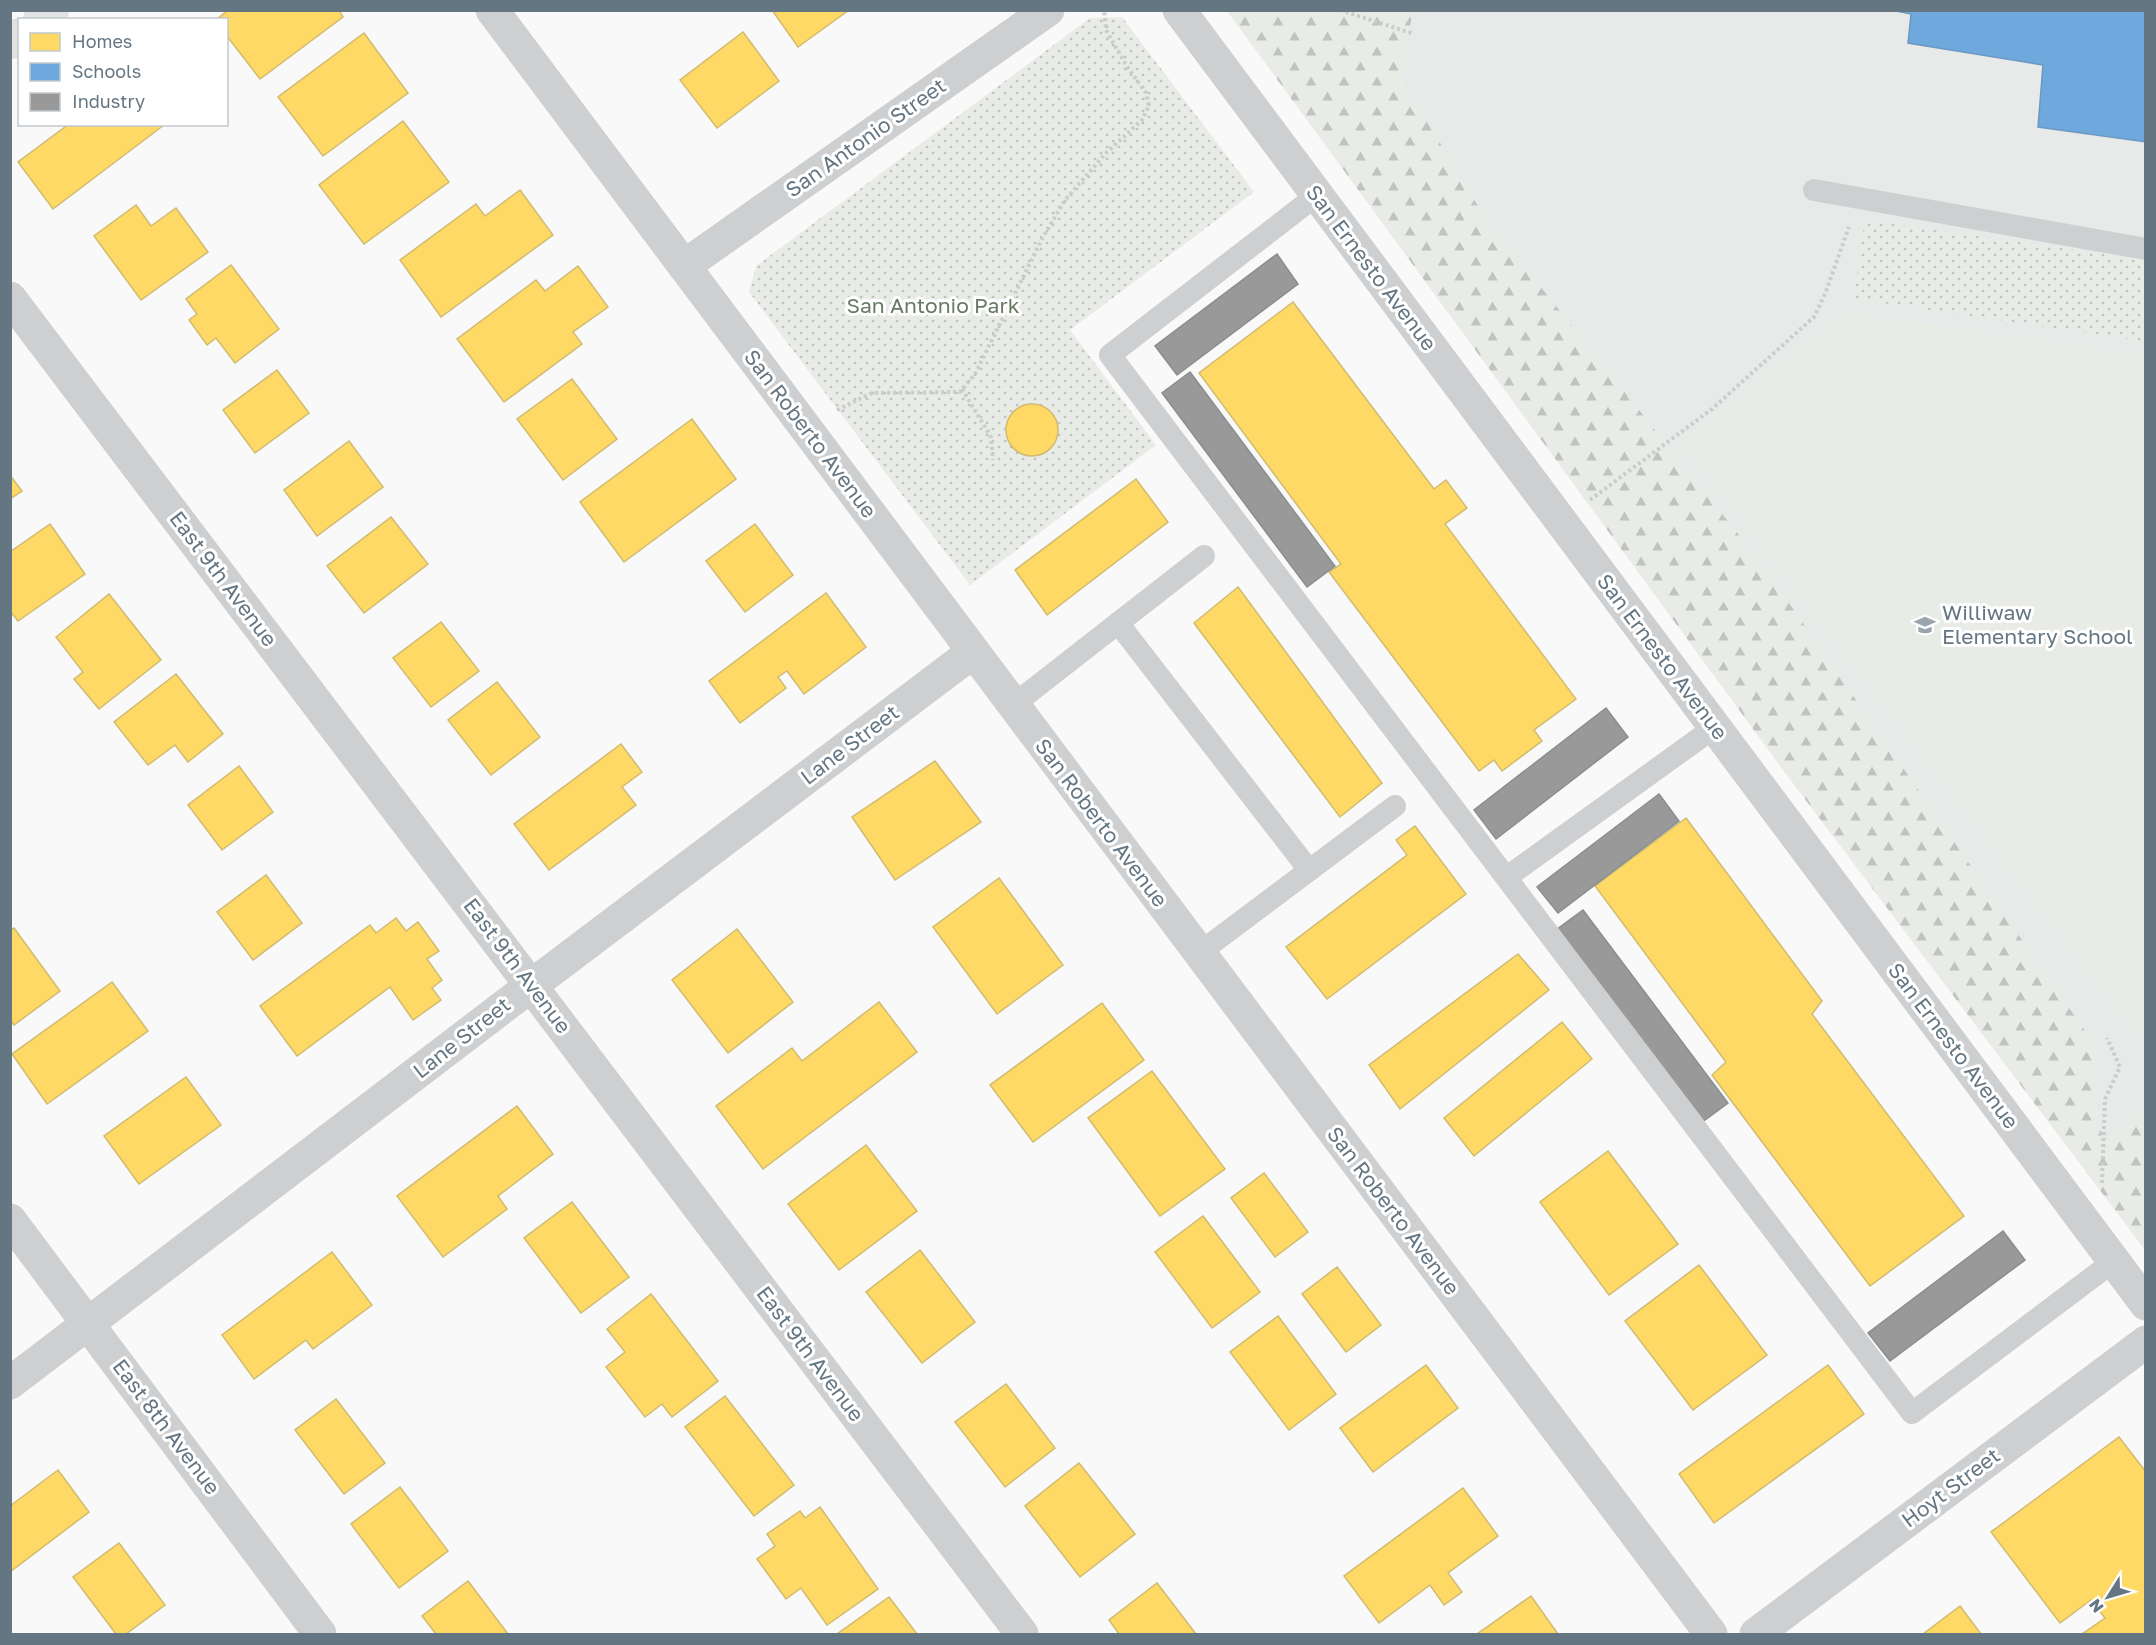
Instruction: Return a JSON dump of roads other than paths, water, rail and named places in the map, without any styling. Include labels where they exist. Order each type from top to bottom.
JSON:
[{"type":"street","name":"San Roberto Avenue","points":[[492,10],[1711,1635]]},
{"type":"street","name":"San Antonio Street","points":[[684,266],[1048,10]]},
{"type":"street","name":"San Ernesto Avenue","points":[[1179,10],[2145,1304]]},
{"type":"street","name":"East 9th Avenue","points":[[10,298],[1022,1635]]},
{"type":"street","name":"Lane Street","points":[[10,1383],[973,652]]},
{"type":"street","name":"East 8th Avenue","points":[[10,1220],[90,1324],[320,1635]]},
{"type":"street","name":"Hoyt Street","points":[[1756,1635],[2145,1342]]},
{"type":"lane","points":[[1814,190],[2145,249]]},
{"type":"lane","points":[[1317,195],[1110,355],[1912,1413],[2114,1261]]},
{"type":"lane","points":[[1013,705],[1204,556]]},
{"type":"lane","points":[[1118,623],[1310,870]]},
{"type":"lane","points":[[1507,877],[1715,727]]},
{"type":"lane","points":[[1199,953],[1395,806]]},
{"type":"place","name":"Williwaw Elementary School","points":[[1925,625]]},
{"type":"park label","name":"San Antonio Park","points":[[933,306]]}]
